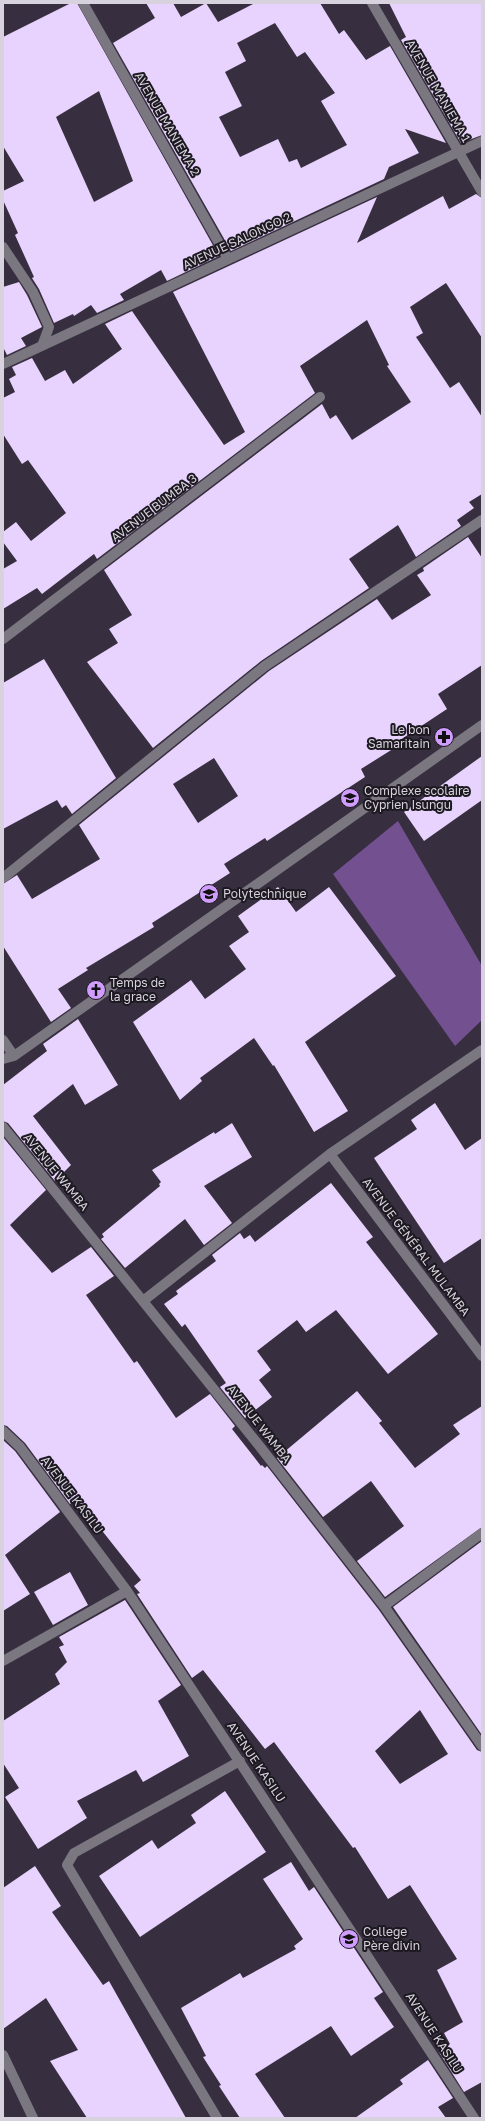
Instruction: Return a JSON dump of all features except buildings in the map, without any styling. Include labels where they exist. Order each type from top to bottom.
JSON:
[{"type":"street","name":"AVENUE MANIEMA 2","points":[[83,3],[228,259]]},
{"type":"street","name":"AVENUE MANIEMA 1","points":[[372,3],[482,192]]},
{"type":"street","name":"AVENUE SALONGO 2","points":[[3,364],[482,141]]},
{"type":"street","points":[[3,247],[33,292],[49,327],[42,346]]},
{"type":"street","name":"AVENUE BUMBA 3","points":[[3,639],[320,397]]},
{"type":"street","points":[[3,878],[265,666],[482,520]]},
{"type":"street","points":[[3,1059],[14,1056],[482,724]]},
{"type":"street","points":[[3,1040],[14,1056]]},
{"type":"street","points":[[143,1301],[330,1154],[482,1050]]},
{"type":"street","name":"AVENUE WAMBA","points":[[3,1127],[143,1301],[384,1606],[482,1746]]},
{"type":"street","name":"AVENUE GÉNÉRAL MULAMBA","points":[[330,1154],[482,1356]]},
{"type":"street","name":"AVENUE KASILU","points":[[3,1431],[20,1447],[127,1591],[474,2118]]},
{"type":"street","points":[[384,1606],[482,1533]]},
{"type":"street","points":[[3,1661],[127,1591]]},
{"type":"street","points":[[217,2118],[67,1865],[74,1853],[240,1762]]},
{"type":"street","points":[[3,2055],[33,2118]]},
{"type":"shaded area","points":[[398,821],[482,966],[482,1020],[455,1046],[333,874]]},
{"type":"place","name":"Le bon Samaritain","points":[[444,737]]},
{"type":"place","name":"Complexe scolaire Cyprien Isungu","points":[[350,798]]},
{"type":"place","name":"Polytechnique","points":[[209,894]]},
{"type":"place","name":"Temps de la grace","points":[[96,990]]},
{"type":"place","name":"College Père divin","points":[[349,1939]]}]
